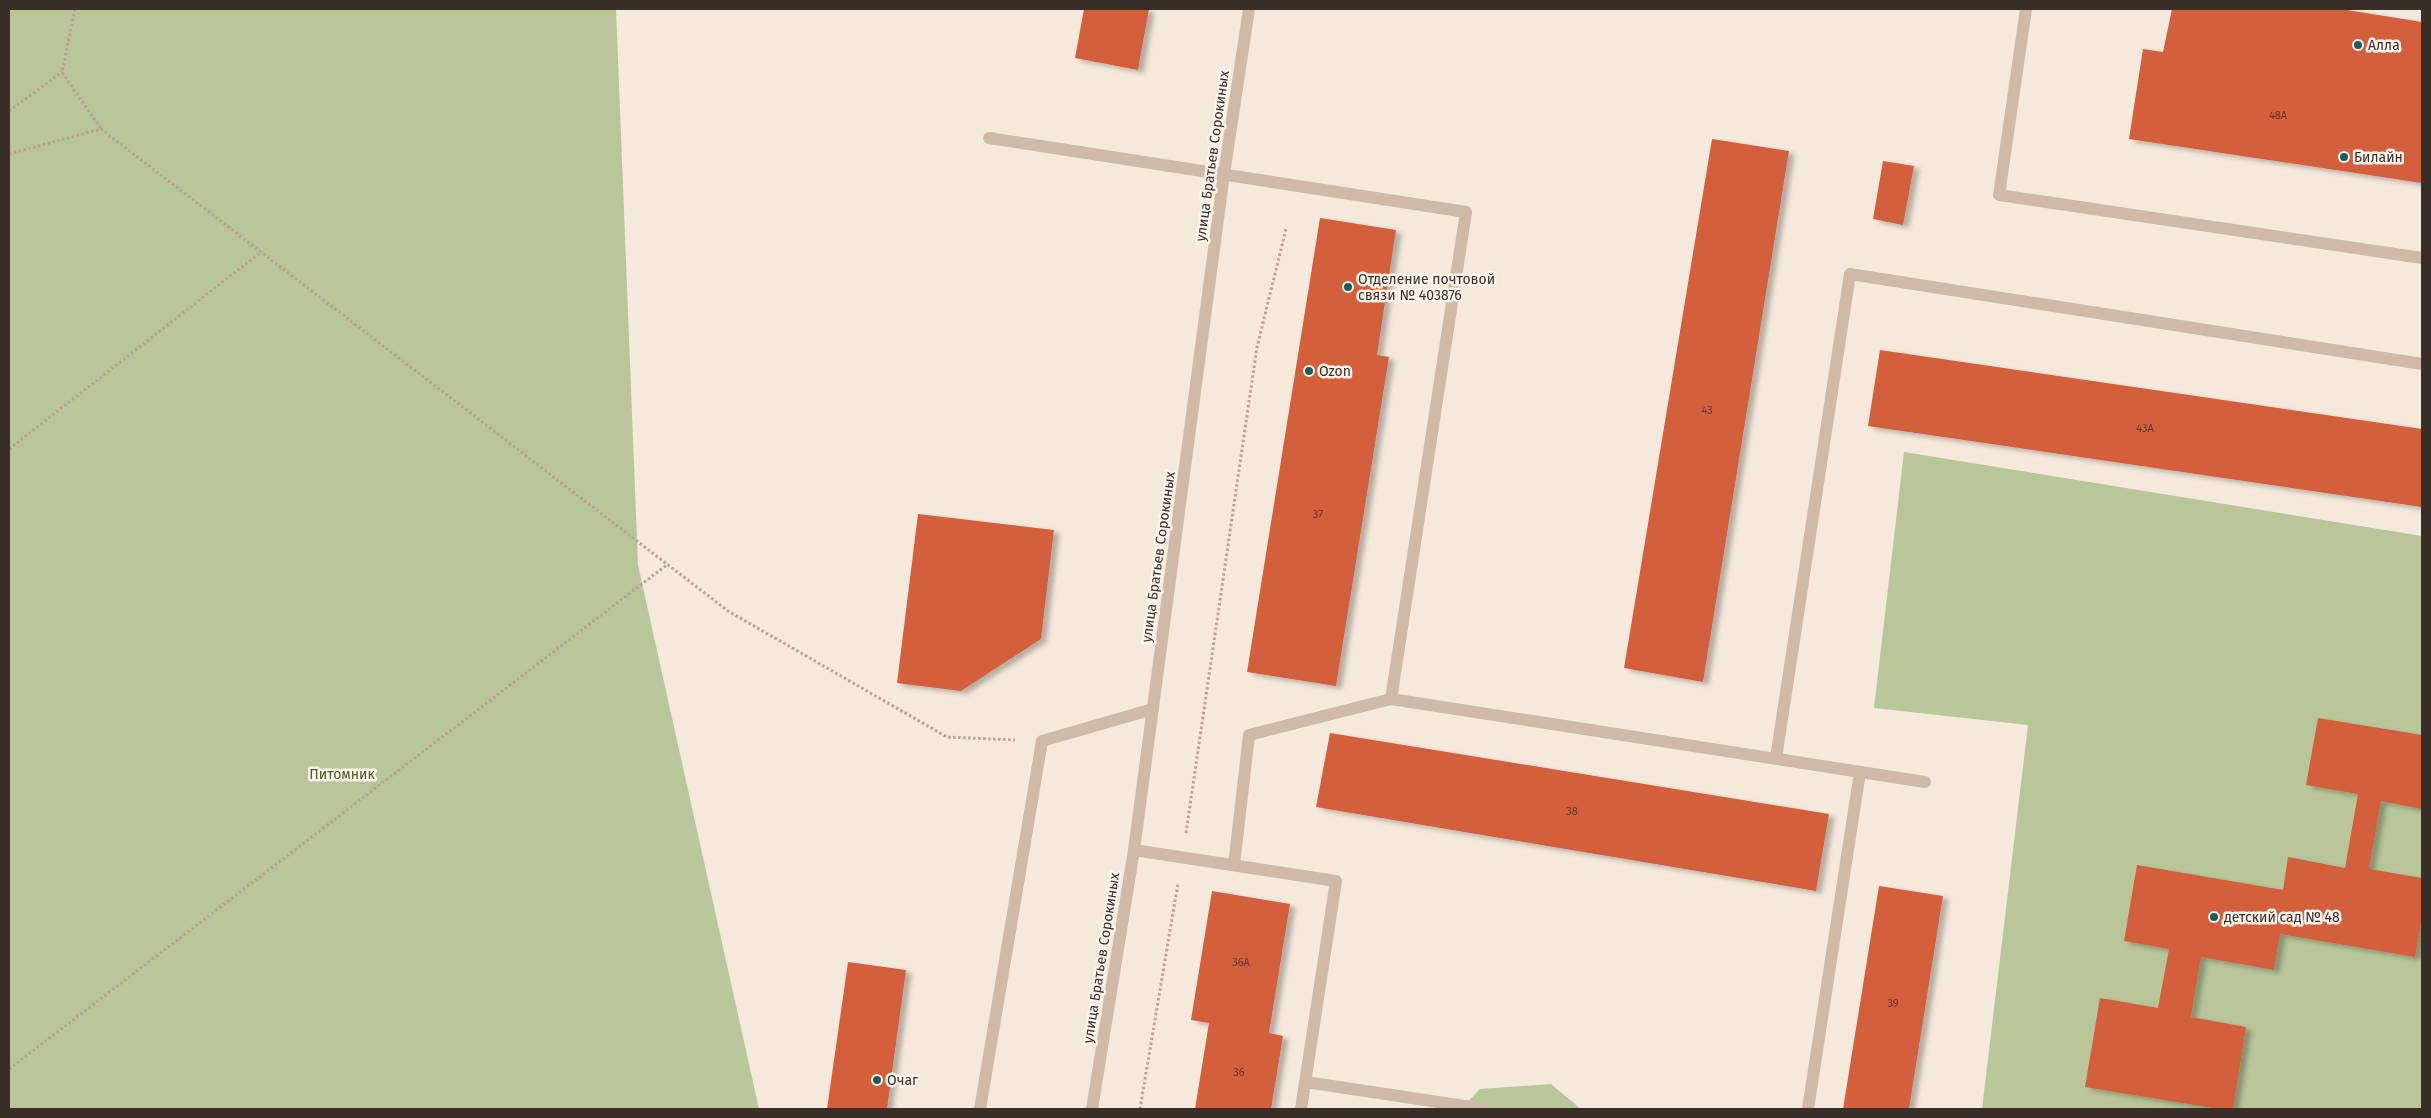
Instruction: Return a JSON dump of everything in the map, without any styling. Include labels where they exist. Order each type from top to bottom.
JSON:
[{"type":"street","name":"улица Братьев Сорокиных","points":[[1092,1109],[1134,850],[1224,174],[1249,9]]},
{"type":"street","points":[[2026,9],[1999,196],[2422,258]]},
{"type":"street","points":[[989,138],[1466,212],[1391,699]]},
{"type":"street","points":[[1776,758],[1850,274],[2422,364]]},
{"type":"street","points":[[1234,865],[1250,736],[1391,699],[1925,782]]},
{"type":"street","points":[[980,1109],[1042,741],[1153,709]]},
{"type":"street","points":[[1808,1109],[1860,772]]},
{"type":"street","points":[[1134,850],[1336,882],[1302,1109]]},
{"type":"street","points":[[1306,1082],[1484,1109]]},
{"type":"path","points":[[9,111],[62,72],[75,9]]},
{"type":"path","points":[[62,72],[100,129],[728,611],[947,738],[1042,741]]},
{"type":"path","points":[[9,154],[100,129]]},
{"type":"path","points":[[1140,1109],[1182,858],[1257,348],[1286,229]]},
{"type":"path","points":[[9,449],[261,252]]},
{"type":"path","points":[[9,1069],[668,564]]},
{"type":"green space","name":"Питомник","points":[[9,9],[616,9],[638,565],[759,1109],[9,1109]]},
{"type":"green space","name":"детский сад № 48","points":[[1904,452],[2422,536],[2422,1109],[1982,1109],[2028,725],[1874,708]]},
{"type":"green space","points":[[1551,1084],[1581,1109],[1461,1109],[1480,1089]]},
{"type":"building","points":[[1084,9],[1149,9],[1138,70],[1075,58]]},
{"type":"building","points":[[2172,9],[2341,9],[2422,22],[2422,183],[2129,139],[2143,49],[2163,52]]},
{"type":"building","points":[[1712,139],[1789,151],[1703,682],[1624,668]]},
{"type":"building","points":[[1883,161],[1914,166],[1903,225],[1873,219]]},
{"type":"building","points":[[1320,218],[1396,230],[1377,355],[1389,357],[1336,686],[1247,672]]},
{"type":"building","points":[[1880,350],[2422,429],[2422,507],[1868,426]]},
{"type":"building","points":[[918,514],[1054,530],[1041,639],[961,691],[897,683]]},
{"type":"building","points":[[2318,718],[2422,735],[2422,809],[2381,801],[2369,869],[2422,878],[2422,918],[2415,957],[2280,934],[2274,970],[2201,957],[2191,1017],[2246,1027],[2233,1109],[2219,1109],[2085,1087],[2100,998],[2158,1008],[2169,949],[2124,941],[2137,865],[2283,890],[2288,857],[2345,868],[2358,794],[2306,785]]},
{"type":"building","points":[[1330,733],[1829,814],[1816,891],[1316,807]]},
{"type":"building","points":[[1879,886],[1943,896],[1909,1109],[1843,1109]]},
{"type":"building","points":[[1212,891],[1290,904],[1269,1033],[1283,1036],[1271,1109],[1195,1109],[1209,1023],[1191,1020]]},
{"type":"building","points":[[848,962],[906,970],[887,1109],[827,1109]]},
{"type":"place","name":"Алла","points":[[2358,45]]},
{"type":"place","name":"Билайн","points":[[2344,157]]},
{"type":"place","name":"Отделение почтовой связи № 403876","points":[[1348,287]]},
{"type":"place","name":"Ozon","points":[[1309,371]]},
{"type":"place","name":"детский сад № 48","points":[[2214,917]]},
{"type":"place","name":"Очаг","points":[[877,1080]]}]
